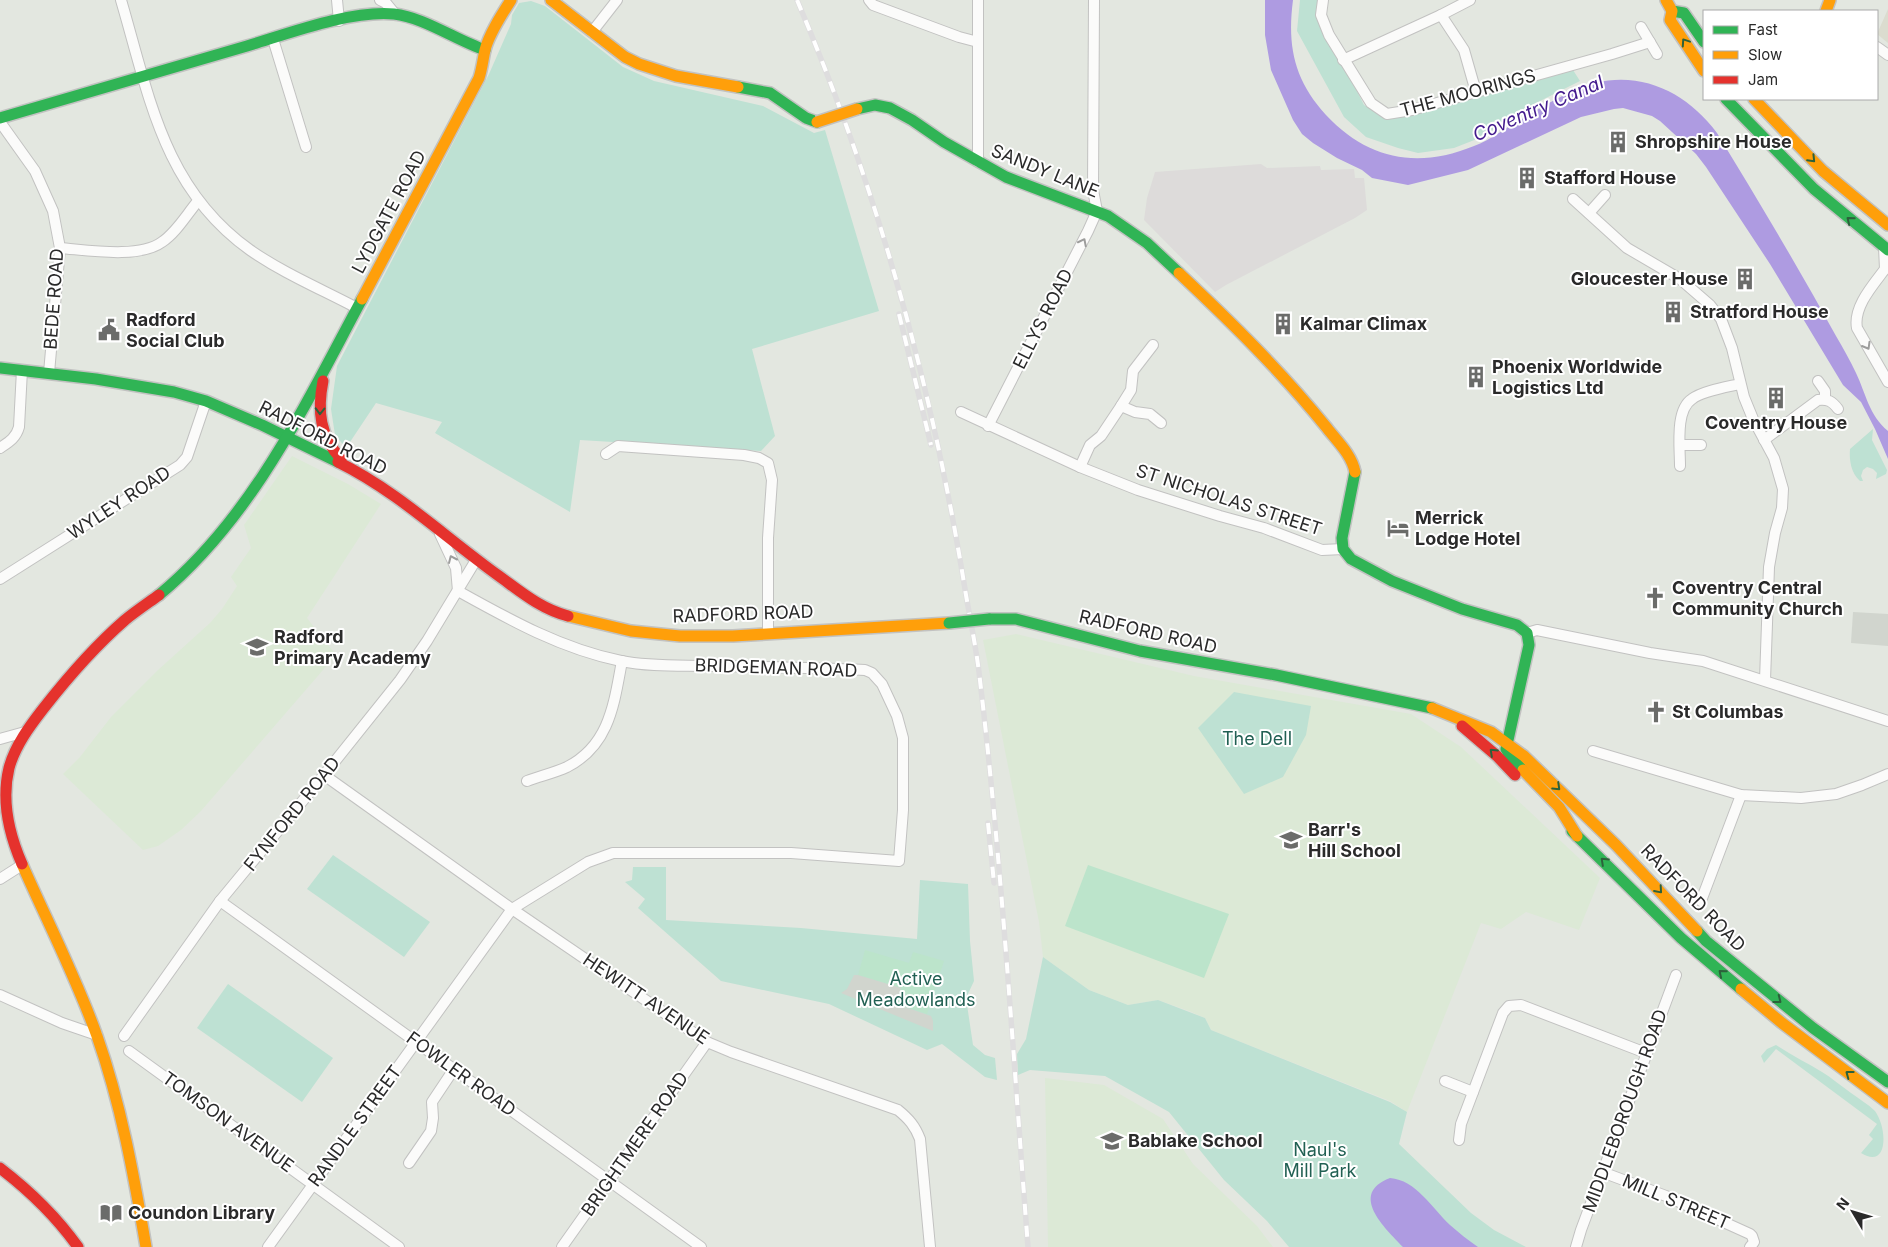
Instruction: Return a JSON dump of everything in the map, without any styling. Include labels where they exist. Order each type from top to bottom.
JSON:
[{"type":"street","points":[[121,0],[161,134],[182,177],[198,201],[228,232],[250,250],[276,267],[357,308]]},
{"type":"street","points":[[337,0],[339,21]]},
{"type":"street","points":[[380,0],[386,3],[395,14]]},
{"type":"street","name":"LYDGATE ROAD","points":[[146,1247],[125,1138],[97,1035],[8,829],[5,801],[13,756],[25,732],[80,663],[128,618],[180,576],[219,536],[235,516],[287,436],[468,102],[479,78],[485,50],[511,0]]},
{"type":"street","name":"SANDY LANE","points":[[551,0],[625,57],[639,64],[676,76],[770,93],[806,118],[817,122],[875,105],[890,108],[912,120],[944,142],[1006,177],[1108,216],[1147,243],[1244,334],[1314,412],[1354,465],[1356,475],[1342,538],[1342,549]]},
{"type":"street","points":[[592,32],[617,0]]},
{"type":"street","points":[[869,0],[873,5],[958,37],[978,42]]},
{"type":"street","points":[[978,0],[978,162]]},
{"type":"street","points":[[1094,0],[1093,190],[1097,211]]},
{"type":"street","name":"THE MOORINGS","points":[[1324,0],[1321,15],[1329,35],[1371,103],[1387,114],[1412,110],[1650,42]]},
{"type":"street","points":[[1344,60],[1470,0]]},
{"type":"street","points":[[1666,0],[1672,11],[1670,20],[1703,70]]},
{"type":"street","points":[[1672,11],[1684,13],[1703,41]]},
{"type":"street","points":[[0,118],[369,13],[412,16],[466,43],[485,50]]},
{"type":"street","points":[[1441,15],[1464,50],[1476,92]]},
{"type":"street","points":[[1641,27],[1657,54]]},
{"type":"street","points":[[273,39],[306,146]]},
{"type":"street","points":[[1727,100],[1814,189],[1886,248],[1887,268],[1872,286],[1855,318],[1857,328],[1888,382]]},
{"type":"street","points":[[1746,120],[1759,101],[1823,171],[1888,225]]},
{"type":"street","name":"BEDE ROAD","points":[[0,122],[35,171],[53,211],[60,248],[49,373]]},
{"type":"street","points":[[1589,213],[1605,196]]},
{"type":"street","points":[[1573,199],[1627,248],[1647,261],[1668,271],[1710,305],[1721,319],[1726,331],[1740,384],[1753,419],[1774,458],[1784,489],[1782,508],[1769,567],[1765,680]]},
{"type":"street","points":[[60,248],[114,252],[149,248],[162,243],[198,201]]},
{"type":"street","name":"ELLYS ROAD","points":[[988,426],[1097,211]]},
{"type":"street","points":[[1080,466],[1090,445],[1101,436],[1131,390],[1133,371],[1153,345]]},
{"type":"street","points":[[328,363],[319,406],[321,430],[328,444],[337,455],[358,472]]},
{"type":"street","name":"RADFORD ROAD","points":[[0,368],[142,386],[206,401],[287,436],[358,472],[388,491],[476,560],[539,605],[559,614],[595,624],[631,632],[680,636],[733,636],[768,632],[949,624],[989,619],[1016,620],[1140,650],[1342,688],[1432,708],[1451,718],[1491,732],[1508,742],[1616,845],[1706,941],[1813,1028],[1888,1082]]},
{"type":"street","points":[[0,448],[16,435],[19,426],[22,370]]},
{"type":"street","points":[[1818,381],[1825,391],[1825,399]]},
{"type":"street","points":[[1680,466],[1682,412],[1690,399],[1740,384]]},
{"type":"street","points":[[1764,440],[1818,400],[1830,400],[1838,409]]},
{"type":"street","name":"WYLEY ROAD","points":[[0,579],[180,464],[187,457],[206,401]]},
{"type":"street","points":[[1121,406],[1135,412],[1150,414],[1161,423]]},
{"type":"street","name":"ST NICHOLAS STREET","points":[[961,412],[988,426],[1138,490],[1264,528],[1322,550],[1342,549],[1351,559],[1364,568],[1392,581],[1462,608],[1517,626],[1527,633],[1537,630],[1650,653],[1703,661],[1888,721]]},
{"type":"street","points":[[1680,445],[1700,445]]},
{"type":"street","points":[[606,454],[618,446],[744,455],[768,462],[772,480],[768,538],[768,632]]},
{"type":"street","points":[[437,528],[456,568],[458,591]]},
{"type":"street","name":"FYNFORD ROAD","points":[[124,1036],[220,901],[400,680],[427,641],[476,560]]},
{"type":"street","name":"BRIDGEMAN ROAD","points":[[458,591],[536,633],[564,645],[622,661],[652,664],[865,670],[872,673],[882,684],[903,738],[903,810],[899,861],[791,853],[614,853],[588,862],[512,909]]},
{"type":"street","points":[[1508,742],[1529,645],[1527,633]]},
{"type":"street","points":[[527,781],[565,768],[580,760],[601,737],[615,702],[622,661]]},
{"type":"street","name":"RADFORD ROAD","points":[[1451,718],[1497,756],[1681,938],[1788,1028],[1888,1103]]},
{"type":"street","points":[[0,738],[25,732]]},
{"type":"street","name":"RADFORD ROAD","points":[[1508,742],[1506,749],[1512,760],[1559,807],[1577,836]]},
{"type":"street","points":[[1593,751],[1741,795],[1802,798],[1836,794],[1862,786],[1888,774]]},
{"type":"street","name":"HEWITT AVENUE","points":[[324,775],[512,909],[707,1042],[898,1110],[916,1128],[920,1139],[930,1247]]},
{"type":"street","points":[[1701,901],[1741,795]]},
{"type":"street","points":[[0,879],[22,865]]},
{"type":"street","name":"FOWLER ROAD","points":[[220,901],[701,1247]]},
{"type":"street","name":"RANDLE STREET","points":[[268,1247],[512,909]]},
{"type":"street","name":"MIDDLEBOROUGH ROAD","points":[[1576,1247],[1676,975]]},
{"type":"street","points":[[0,995],[62,1023],[97,1035]]},
{"type":"street","points":[[1459,1140],[1461,1124],[1502,1014],[1512,1005],[1521,1005],[1646,1053]]},
{"type":"street","name":"BRIGHTMERE ROAD","points":[[562,1247],[707,1042]]},
{"type":"street","name":"TOMSON AVENUE","points":[[129,1051],[399,1247]]},
{"type":"street","points":[[409,1163],[431,1131],[433,1118],[432,1102],[454,1069]]},
{"type":"street","points":[[1445,1081],[1473,1092]]},
{"type":"street","points":[[0,1168],[51,1212],[78,1247]]},
{"type":"street","name":"MILL STREET","points":[[1602,1172],[1666,1196],[1750,1234],[1754,1242],[1750,1247]]},
{"type":"shaded area","name":"Coventry Canal","points":[[1265,0],[1293,0],[1291,32],[1295,62],[1306,89],[1315,102],[1342,130],[1359,142],[1377,151],[1395,156],[1433,157],[1474,146],[1557,99],[1595,83],[1613,80],[1631,80],[1647,83],[1664,89],[1693,107],[1717,133],[1778,234],[1846,354],[1872,411],[1888,431],[1888,459],[1861,402],[1843,385],[1770,264],[1706,167],[1696,154],[1660,121],[1652,116],[1623,108],[1614,109],[1581,117],[1468,170],[1408,185],[1372,178],[1362,170],[1337,158],[1313,143],[1302,134],[1293,120],[1271,70],[1265,35]]},
{"type":"shaded area","points":[[1888,9],[1888,43],[1878,35]]},
{"type":"shaded area","points":[[1261,164],[1267,168],[1320,166],[1321,170],[1354,169],[1355,178],[1364,178],[1367,210],[1215,292],[1144,220],[1147,198],[1155,172]]},
{"type":"shaded area","name":"Radford Primary Academy","points":[[292,456],[348,484],[381,504],[307,618],[336,655],[201,811],[181,830],[158,846],[143,850],[63,774],[80,757],[111,717],[158,670],[210,623],[222,609],[237,586],[231,577],[251,548],[244,525]]},
{"type":"shaded area","points":[[1853,612],[1888,614],[1888,646],[1851,643]]},
{"type":"shaded area","name":"Barr's Hill School","points":[[1016,634],[1194,676],[1411,714],[1461,747],[1600,878],[1579,930],[1526,912],[1501,929],[1481,923],[1407,1112],[1390,1101],[1211,1030],[1205,1018],[1189,1011],[1158,1000],[1128,1005],[1089,990],[1043,957],[1039,922],[983,640]]},
{"type":"shaded area","points":[[854,975],[901,988],[896,1004],[931,1016],[933,1031],[841,993],[847,989]]},
{"type":"shaded area","name":"Bablake School","points":[[1045,1078],[1104,1085],[1163,1119],[1193,1164],[1257,1226],[1273,1247],[1048,1247]]},
{"type":"shaded area","points":[[1390,1178],[1399,1180],[1416,1189],[1450,1225],[1478,1247],[1403,1247],[1380,1221],[1371,1202],[1372,1193],[1378,1185]]},
{"type":"green space","points":[[1300,0],[1320,0],[1318,13],[1364,105],[1385,117],[1573,70],[1580,81],[1532,105],[1482,137],[1454,148],[1418,153],[1398,148],[1366,137],[1344,117],[1297,31]]},
{"type":"green space","points":[[531,1],[545,6],[623,67],[654,81],[763,106],[814,133],[825,130],[879,311],[752,349],[775,436],[761,451],[580,440],[570,512],[435,433],[442,422],[376,403],[346,448],[335,435],[331,409],[337,366],[489,74],[511,24],[512,15],[519,3]]},
{"type":"green space","points":[[1873,429],[1872,440],[1887,470],[1886,474],[1876,479],[1877,473],[1867,467],[1863,470],[1861,476],[1863,481],[1860,481],[1851,466],[1850,449]]},
{"type":"green space","name":"The Dell","points":[[1234,692],[1311,706],[1306,735],[1283,777],[1244,794],[1198,728]]},
{"type":"green space","points":[[333,855],[430,922],[404,957],[307,889]]},
{"type":"green space","points":[[1088,865],[1229,914],[1204,978],[1065,926]]},
{"type":"green space","name":"Active Meadowlands","points":[[633,867],[666,867],[666,920],[801,928],[917,939],[920,880],[968,884],[970,941],[974,981],[966,998],[973,1045],[985,1055],[995,1058],[997,1080],[985,1077],[942,1044],[927,1050],[829,1004],[721,981],[638,908],[645,899],[625,882],[632,880]]},
{"type":"green space","points":[[865,950],[909,963],[913,952],[944,961],[927,1014],[896,1004],[901,988],[858,975]]},
{"type":"green space","name":"Naul's Mill Park","points":[[1043,957],[1089,990],[1128,1005],[1158,1000],[1205,1018],[1211,1030],[1390,1102],[1407,1112],[1399,1144],[1471,1213],[1494,1230],[1526,1247],[1289,1247],[1267,1221],[1224,1180],[1169,1112],[1105,1076],[1030,1070],[1018,1075],[1017,1054],[1026,1039]]},
{"type":"green space","points":[[228,984],[333,1058],[302,1102],[197,1028]]},
{"type":"green space","points":[[1776,1045],[1826,1074],[1875,1111],[1882,1128],[1883,1145],[1881,1152],[1876,1156],[1870,1157],[1861,1153],[1873,1139],[1869,1135],[1877,1124],[1776,1049],[1764,1063],[1761,1056],[1767,1049]]},
{"type":"railway","points":[[797,0],[852,141],[876,212],[917,356],[950,503],[977,660],[987,744],[1028,1247]]},
{"type":"railway","points":[[899,314],[931,445]]},
{"type":"railway","points":[[988,823],[994,883]]},
{"type":"traffic: fast","points":[[1672,11],[1684,13],[1703,41]]},
{"type":"traffic: fast","points":[[0,118],[301,29],[359,15],[394,14],[416,19],[485,50]]},
{"type":"traffic: fast","points":[[738,87],[770,93],[806,118],[817,122]]},
{"type":"traffic: fast","points":[[1727,100],[1814,189],[1888,250]]},
{"type":"traffic: fast","points":[[857,109],[875,105],[890,108],[912,120],[944,142],[1006,177],[1108,216],[1147,243],[1179,273]]},
{"type":"traffic: fast","points":[[159,595],[192,564],[222,531],[250,495],[298,419],[362,299]]},
{"type":"traffic: fast","points":[[0,368],[96,379],[174,392],[206,401],[262,425],[338,462]]},
{"type":"traffic: fast","points":[[1355,472],[1342,538],[1343,549],[1351,559],[1392,581],[1462,609],[1517,625],[1527,633],[1529,645],[1506,749],[1512,759],[1523,770]]},
{"type":"traffic: fast","points":[[989,619],[1016,619],[1140,651],[1276,675],[1432,708]]},
{"type":"traffic: fast","points":[[949,623],[989,619]]},
{"type":"traffic: fast","points":[[1572,831],[1681,938],[1741,989]]},
{"type":"traffic: fast","points":[[1697,931],[1706,941],[1813,1028],[1888,1082]]},
{"type":"traffic: slow","points":[[362,299],[479,78],[489,37],[511,0]]},
{"type":"traffic: slow","points":[[551,0],[625,57],[639,64],[676,76],[738,87]]},
{"type":"traffic: slow","points":[[1666,0],[1672,11],[1670,20],[1703,70]]},
{"type":"traffic: slow","points":[[1826,10],[1830,0]]},
{"type":"traffic: slow","points":[[1755,100],[1823,171],[1888,225]]},
{"type":"traffic: slow","points":[[817,122],[857,109]]},
{"type":"traffic: slow","points":[[1179,273],[1237,329],[1310,407],[1344,448],[1355,472]]},
{"type":"traffic: slow","points":[[568,616],[631,631],[680,636],[733,636],[949,623]]},
{"type":"traffic: slow","points":[[1432,708],[1491,732],[1524,756],[1616,845],[1697,931]]},
{"type":"traffic: slow","points":[[1523,770],[1559,807],[1577,836]]},
{"type":"traffic: slow","points":[[22,864],[80,992],[106,1062],[126,1140],[146,1247]]},
{"type":"traffic: slow","points":[[1741,989],[1782,1023],[1888,1103]]},
{"type":"traffic: jam","points":[[323,381],[320,403],[324,432],[341,459]]},
{"type":"traffic: jam","points":[[338,462],[401,501],[515,588],[549,609],[568,616]]},
{"type":"traffic: jam","points":[[22,864],[13,841],[6,805],[9,768],[19,744],[43,709],[92,652],[125,620],[159,595]]},
{"type":"traffic: jam","points":[[1462,726],[1497,756],[1515,775]]},
{"type":"traffic: jam","points":[[0,1168],[42,1204],[78,1247]]},
{"type":"place","name":"Shropshire House","points":[[1618,142]]},
{"type":"place","name":"Stafford House","points":[[1527,178]]},
{"type":"place","name":"Gloucester House","points":[[1745,279]]},
{"type":"place","name":"Stratford House","points":[[1673,312]]},
{"type":"place","name":"Kalmar Climax","points":[[1283,324]]},
{"type":"place","name":"Radford Social Club","points":[[109,330]]},
{"type":"place","name":"Phoenix Worldwide Logistics Ltd","points":[[1476,377]]},
{"type":"place","name":"Coventry House","points":[[1776,398]]},
{"type":"place","name":"Merrick Lodge Hotel","points":[[1398,528]]},
{"type":"place","name":"Coventry Central Community Church","points":[[1655,598]]},
{"type":"place","name":"Radford Primary Academy","points":[[257,647]]},
{"type":"place","name":"St Columbas","points":[[1656,712]]},
{"type":"place","name":"Barr's Hill School","points":[[1291,840]]},
{"type":"place","name":"Bablake School","points":[[1112,1141]]},
{"type":"place","name":"Coundon Library","points":[[111,1213]]}]
